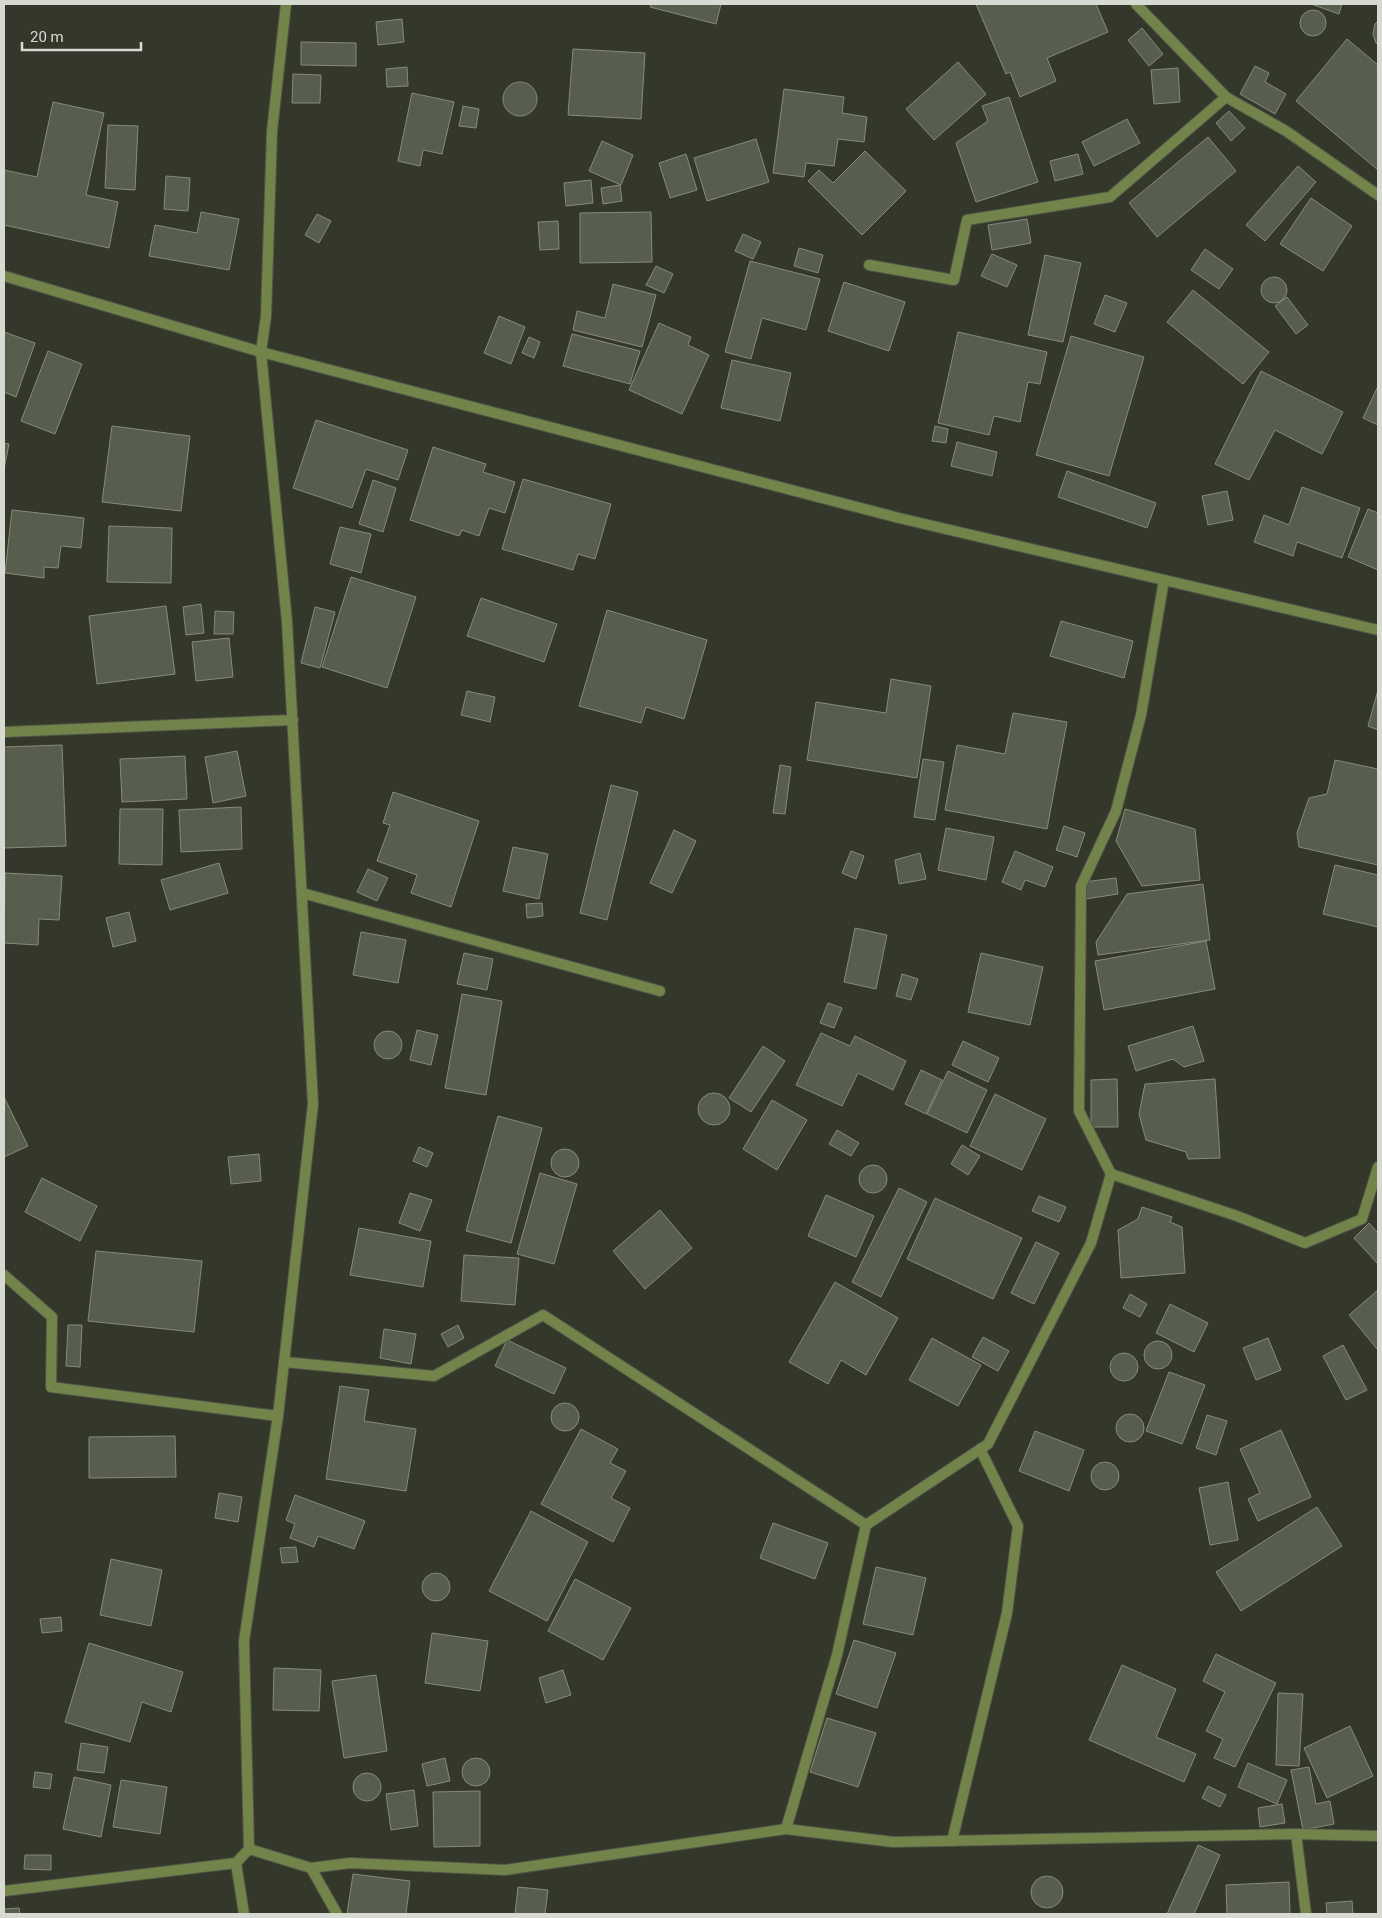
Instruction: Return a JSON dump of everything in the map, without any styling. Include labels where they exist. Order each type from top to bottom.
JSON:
[{"type":"street","points":[[4,1892],[236,1863],[249,1849],[244,1641],[278,1416],[313,1104],[287,622],[260,352],[266,316],[272,131],[286,4]]},
{"type":"street","points":[[1136,4],[1226,97],[1286,131],[1378,195]]},
{"type":"street","points":[[869,265],[954,280],[968,220],[1110,197],[1226,97]]},
{"type":"street","points":[[4,276],[260,352],[899,518],[1378,630]]},
{"type":"street","points":[[786,1829],[837,1656],[866,1525],[988,1444],[1091,1243],[1112,1174],[1080,1111],[1081,886],[1116,811],[1141,715],[1164,580]]},
{"type":"street","points":[[4,732],[293,720]]},
{"type":"street","points":[[302,893],[660,991]]},
{"type":"street","points":[[1112,1174],[1237,1216],[1305,1242],[1362,1219],[1378,1167]]},
{"type":"street","points":[[4,1275],[52,1318],[51,1387],[278,1416]]},
{"type":"street","points":[[284,1362],[434,1376],[544,1314],[866,1525]]},
{"type":"street","points":[[952,1841],[1007,1613],[1018,1526],[980,1449]]},
{"type":"street","points":[[249,1849],[311,1868],[350,1863],[505,1870],[786,1829],[893,1842],[1296,1834],[1378,1836]]},
{"type":"street","points":[[1296,1834],[1306,1914]]},
{"type":"street","points":[[236,1863],[244,1914]]},
{"type":"street","points":[[311,1868],[337,1914]]},
{"type":"building","points":[[651,4],[721,4],[716,24],[650,7]]},
{"type":"building","points":[[976,4],[1096,4],[1108,32],[1047,58],[1056,81],[1020,97],[1010,72],[1006,74]]},
{"type":"building","points":[[1311,4],[1342,4],[1339,14]]},
{"type":"building","points":[[1313,10],[1322,14],[1326,23],[1322,32],[1313,36],[1304,32],[1300,23],[1304,14]]},
{"type":"building","points":[[402,19],[404,42],[378,45],[376,22]]},
{"type":"building","points":[[1378,21],[1378,45],[1373,34],[1375,24]]},
{"type":"building","points":[[1142,28],[1163,54],[1149,66],[1128,40]]},
{"type":"building","points":[[1347,39],[1378,65],[1378,170],[1296,101]]},
{"type":"building","points":[[301,42],[356,43],[356,66],[301,65]]},
{"type":"building","points":[[573,49],[645,53],[641,119],[568,115]]},
{"type":"building","points":[[958,62],[986,94],[934,140],[906,109]]},
{"type":"building","points":[[1255,66],[1269,73],[1265,82],[1286,94],[1275,114],[1240,94]]},
{"type":"building","points":[[407,67],[408,86],[387,87],[386,69]]},
{"type":"building","points":[[1178,68],[1180,102],[1154,104],[1151,70]]},
{"type":"building","points":[[293,74],[321,75],[320,103],[292,103]]},
{"type":"building","points":[[520,82],[527,83],[532,87],[536,92],[536,106],[532,111],[527,115],[520,116],[513,115],[508,111],[504,106],[503,99],[504,92],[508,87],[513,83]]},
{"type":"building","points":[[784,89],[844,97],[842,113],[867,117],[864,142],[838,139],[834,166],[806,163],[804,177],[773,173]]},
{"type":"building","points":[[412,93],[454,102],[442,154],[423,150],[420,166],[398,161]]},
{"type":"building","points":[[1009,97],[1038,182],[976,202],[956,143],[988,121],[982,106]]},
{"type":"building","points":[[53,102],[104,113],[86,195],[118,202],[109,248],[4,225],[4,170],[37,177]]},
{"type":"building","points":[[463,106],[479,109],[476,128],[459,126]]},
{"type":"building","points":[[1229,111],[1245,128],[1231,141],[1216,123]]},
{"type":"building","points":[[1127,119],[1140,143],[1094,166],[1082,142]]},
{"type":"building","points":[[108,125],[138,126],[135,190],[105,188]]},
{"type":"building","points":[[1208,137],[1236,171],[1157,237],[1129,203]]},
{"type":"building","points":[[756,139],[769,182],[707,201],[694,158]]},
{"type":"building","points":[[602,141],[633,155],[621,185],[589,171]]},
{"type":"building","points":[[865,151],[906,191],[862,235],[808,181],[819,170],[833,183]]},
{"type":"building","points":[[686,154],[697,190],[670,198],[659,163]]},
{"type":"building","points":[[1078,154],[1083,174],[1055,181],[1050,161]]},
{"type":"building","points":[[1298,166],[1316,182],[1265,241],[1246,225]]},
{"type":"building","points":[[166,176],[190,178],[188,211],[164,209]]},
{"type":"building","points":[[591,180],[593,203],[566,206],[564,183]]},
{"type":"building","points":[[620,185],[622,201],[603,204],[601,188]]},
{"type":"building","points":[[1311,198],[1352,226],[1323,271],[1280,244]]},
{"type":"building","points":[[201,212],[239,219],[229,270],[149,256],[155,225],[197,233]]},
{"type":"building","points":[[651,212],[652,262],[580,263],[580,213]]},
{"type":"building","points":[[317,214],[331,221],[319,243],[305,235]]},
{"type":"building","points":[[1027,219],[1031,243],[992,250],[988,225]]},
{"type":"building","points":[[558,221],[559,249],[540,250],[538,222]]},
{"type":"building","points":[[743,234],[761,242],[753,259],[735,251]]},
{"type":"building","points":[[799,248],[823,255],[818,273],[794,266]]},
{"type":"building","points":[[1205,249],[1233,269],[1219,289],[1191,270]]},
{"type":"building","points":[[992,254],[1017,265],[1007,287],[981,276]]},
{"type":"building","points":[[1045,255],[1081,263],[1063,342],[1028,335]]},
{"type":"building","points":[[750,261],[820,279],[806,330],[762,318],[751,359],[725,352]]},
{"type":"building","points":[[656,266],[673,274],[664,293],[646,285]]},
{"type":"building","points":[[1274,277],[1283,281],[1287,290],[1283,299],[1274,303],[1265,299],[1261,290],[1265,281]]},
{"type":"building","points":[[844,282],[905,302],[889,351],[828,331]]},
{"type":"building","points":[[613,284],[656,295],[642,347],[573,330],[577,311],[605,318]]},
{"type":"building","points":[[1193,290],[1269,352],[1243,384],[1167,322]]},
{"type":"building","points":[[1105,295],[1127,303],[1115,332],[1094,324]]},
{"type":"building","points":[[1287,297],[1308,325],[1296,334],[1275,306]]},
{"type":"building","points":[[499,316],[525,327],[511,364],[484,353]]},
{"type":"building","points":[[659,323],[691,337],[688,345],[709,355],[682,414],[629,390]]},
{"type":"building","points":[[4,332],[35,343],[16,397],[4,392]]},
{"type":"building","points":[[958,332],[1047,352],[1040,384],[1028,382],[1020,422],[994,416],[989,435],[938,423]]},
{"type":"building","points":[[572,334],[640,351],[630,384],[563,366]]},
{"type":"building","points":[[1071,336],[1144,357],[1109,476],[1036,455]]},
{"type":"building","points":[[529,337],[540,342],[534,358],[522,353]]},
{"type":"building","points":[[48,351],[82,364],[55,434],[21,421]]},
{"type":"building","points":[[732,360],[791,373],[780,421],[721,408]]},
{"type":"building","points":[[1261,371],[1343,412],[1322,454],[1275,430],[1249,480],[1215,464]]},
{"type":"building","points":[[1378,386],[1378,425],[1363,418]]},
{"type":"building","points":[[316,420],[408,450],[398,480],[366,469],[352,508],[293,488]]},
{"type":"building","points":[[112,426],[190,436],[181,511],[102,502]]},
{"type":"building","points":[[935,426],[948,429],[946,443],[932,441]]},
{"type":"building","points":[[957,442],[997,452],[992,476],[951,466]]},
{"type":"building","points":[[4,443],[9,444],[4,469]]},
{"type":"building","points":[[433,447],[486,464],[483,472],[515,482],[505,513],[489,508],[479,536],[462,530],[459,536],[410,520]]},
{"type":"building","points":[[1067,471],[1156,503],[1147,528],[1058,497]]},
{"type":"building","points":[[523,479],[611,504],[595,559],[578,554],[573,570],[502,549]]},
{"type":"building","points":[[373,480],[396,488],[383,532],[359,524]]},
{"type":"building","points":[[1302,487],[1360,508],[1342,558],[1297,542],[1293,556],[1254,542],[1264,515],[1289,525]]},
{"type":"building","points":[[1227,491],[1233,520],[1208,525],[1202,496]]},
{"type":"building","points":[[1368,509],[1378,513],[1378,570],[1348,557]]},
{"type":"building","points":[[12,510],[84,518],[81,548],[61,546],[58,568],[44,567],[44,578],[5,573]]},
{"type":"building","points":[[109,526],[172,528],[171,583],[107,582]]},
{"type":"building","points":[[340,527],[371,534],[361,573],[330,564]]},
{"type":"building","points":[[351,577],[416,597],[387,688],[322,667]]},
{"type":"building","points":[[481,598],[557,624],[544,662],[467,636]]},
{"type":"building","points":[[201,604],[204,633],[186,635],[183,607]]},
{"type":"building","points":[[166,606],[175,674],[97,684],[89,616]]},
{"type":"building","points":[[315,607],[335,612],[320,668],[301,663]]},
{"type":"building","points":[[607,610],[707,640],[684,719],[646,707],[641,723],[579,706]]},
{"type":"building","points":[[215,611],[234,612],[233,634],[214,634]]},
{"type":"building","points":[[1061,621],[1133,641],[1124,678],[1050,656]]},
{"type":"building","points":[[229,638],[233,677],[196,681],[192,642]]},
{"type":"building","points":[[891,679],[931,686],[917,778],[807,760],[816,702],[886,713]]},
{"type":"building","points":[[1378,690],[1378,730],[1368,726]]},
{"type":"building","points":[[467,691],[495,697],[490,722],[461,715]]},
{"type":"building","points":[[1013,713],[1067,722],[1047,829],[945,810],[957,745],[1005,754]]},
{"type":"building","points":[[62,745],[66,846],[4,848],[4,747]]},
{"type":"building","points":[[237,751],[246,796],[213,803],[205,757]]},
{"type":"building","points":[[185,756],[187,799],[122,802],[120,759]]},
{"type":"building","points":[[923,759],[944,762],[935,820],[914,817]]},
{"type":"building","points":[[1335,760],[1378,769],[1378,865],[1299,847],[1297,833],[1309,798],[1327,794]]},
{"type":"building","points":[[780,765],[791,767],[785,814],[773,813]]},
{"type":"building","points":[[611,785],[638,792],[607,920],[580,913]]},
{"type":"building","points":[[393,792],[479,821],[451,907],[411,893],[417,875],[377,861],[390,825],[383,823]]},
{"type":"building","points":[[241,807],[242,849],[181,852],[179,810]]},
{"type":"building","points":[[120,809],[163,809],[162,865],[119,864]]},
{"type":"building","points":[[1125,809],[1195,829],[1200,880],[1142,886],[1116,841]]},
{"type":"building","points":[[1064,826],[1085,833],[1077,857],[1056,850]]},
{"type":"building","points":[[946,828],[994,837],[986,880],[938,870]]},
{"type":"building","points":[[674,830],[696,841],[672,893],[650,883]]},
{"type":"building","points":[[513,847],[548,854],[539,899],[503,891]]},
{"type":"building","points":[[851,851],[864,856],[856,879],[842,873]]},
{"type":"building","points":[[1015,851],[1053,867],[1045,887],[1025,880],[1021,890],[1002,882]]},
{"type":"building","points":[[920,853],[926,879],[899,884],[895,860]]},
{"type":"building","points":[[219,863],[228,893],[170,910],[161,880]]},
{"type":"building","points":[[1335,865],[1378,875],[1378,927],[1323,914]]},
{"type":"building","points":[[368,869],[388,878],[377,901],[357,892]]},
{"type":"building","points":[[5,873],[62,876],[59,920],[39,919],[38,945],[4,943]]},
{"type":"building","points":[[1116,878],[1118,894],[1085,899],[1083,882]]},
{"type":"building","points":[[1203,884],[1210,940],[1098,955],[1096,942],[1127,894]]},
{"type":"building","points":[[542,903],[543,916],[527,918],[526,904]]},
{"type":"building","points":[[129,912],[136,941],[113,947],[106,918]]},
{"type":"building","points":[[855,928],[887,935],[876,989],[844,982]]},
{"type":"building","points":[[361,932],[406,940],[398,983],[353,975]]},
{"type":"building","points":[[1206,941],[1215,989],[1104,1010],[1095,961]]},
{"type":"building","points":[[464,953],[493,959],[487,990],[457,984]]},
{"type":"building","points":[[981,953],[1043,967],[1030,1025],[968,1012]]},
{"type":"building","points":[[902,974],[918,979],[911,1000],[896,996]]},
{"type":"building","points":[[462,994],[502,1001],[486,1095],[445,1088]]},
{"type":"building","points":[[828,1003],[842,1008],[834,1028],[820,1023]]},
{"type":"building","points":[[1193,1026],[1204,1061],[1184,1067],[1173,1059],[1136,1071],[1128,1046]]},
{"type":"building","points":[[417,1030],[438,1035],[431,1065],[410,1060]]},
{"type":"building","points":[[388,1031],[398,1035],[402,1045],[398,1055],[388,1059],[378,1055],[374,1045],[378,1035]]},
{"type":"building","points":[[821,1033],[850,1046],[855,1036],[906,1061],[893,1090],[858,1073],[842,1106],[796,1085]]},
{"type":"building","points":[[963,1041],[999,1058],[988,1082],[952,1065]]},
{"type":"building","points":[[763,1046],[785,1061],[751,1112],[729,1098]]},
{"type":"building","points":[[921,1070],[942,1080],[926,1114],[905,1104]]},
{"type":"building","points":[[948,1071],[987,1090],[967,1133],[927,1114]]},
{"type":"building","points":[[1117,1079],[1118,1127],[1091,1127],[1091,1080]]},
{"type":"building","points":[[1215,1079],[1220,1158],[1188,1159],[1186,1152],[1146,1140],[1139,1114],[1145,1084]]},
{"type":"building","points":[[714,1093],[720,1094],[725,1098],[729,1103],[729,1115],[725,1120],[720,1124],[714,1125],[708,1124],[703,1120],[699,1115],[698,1109],[699,1103],[703,1098],[708,1094]]},
{"type":"building","points":[[995,1094],[1046,1119],[1022,1170],[970,1146]]},
{"type":"building","points":[[4,1097],[28,1146],[4,1157]]},
{"type":"building","points":[[772,1100],[807,1120],[777,1170],[743,1149]]},
{"type":"building","points":[[498,1116],[542,1128],[511,1243],[466,1231]]},
{"type":"building","points":[[837,1130],[859,1143],[851,1156],[829,1144]]},
{"type":"building","points":[[962,1145],[980,1156],[968,1175],[951,1164]]},
{"type":"building","points":[[419,1147],[433,1153],[427,1167],[413,1161]]},
{"type":"building","points":[[565,1149],[575,1153],[579,1163],[575,1173],[565,1177],[555,1173],[551,1163],[555,1153]]},
{"type":"building","points":[[259,1154],[261,1181],[231,1184],[228,1157]]},
{"type":"building","points":[[873,1165],[883,1169],[887,1179],[883,1189],[873,1193],[863,1189],[859,1179],[863,1169]]},
{"type":"building","points":[[540,1173],[577,1184],[554,1264],[517,1254]]},
{"type":"building","points":[[42,1178],[97,1206],[80,1241],[25,1212]]},
{"type":"building","points":[[899,1188],[927,1202],[881,1297],[852,1282]]},
{"type":"building","points":[[410,1193],[432,1200],[420,1231],[399,1223]]},
{"type":"building","points":[[826,1195],[874,1216],[856,1257],[808,1236]]},
{"type":"building","points":[[1039,1196],[1066,1207],[1059,1222],[1032,1211]]},
{"type":"building","points":[[935,1198],[1022,1238],[993,1299],[907,1259]]},
{"type":"building","points":[[1142,1207],[1172,1217],[1170,1222],[1182,1227],[1185,1273],[1121,1278],[1118,1230],[1138,1219]]},
{"type":"building","points":[[660,1210],[692,1248],[645,1289],[613,1251]]},
{"type":"building","points":[[1369,1223],[1378,1233],[1378,1264],[1354,1238]]},
{"type":"building","points":[[359,1228],[431,1241],[423,1287],[350,1275]]},
{"type":"building","points":[[1036,1242],[1059,1253],[1034,1304],[1011,1293]]},
{"type":"building","points":[[96,1251],[202,1261],[194,1332],[88,1321]]},
{"type":"building","points":[[464,1255],[519,1258],[515,1305],[461,1301]]},
{"type":"building","points":[[835,1282],[898,1318],[866,1375],[841,1360],[828,1384],[789,1362]]},
{"type":"building","points":[[1378,1290],[1378,1350],[1349,1315]]},
{"type":"building","points":[[1130,1294],[1147,1304],[1140,1317],[1123,1308]]},
{"type":"building","points":[[1170,1304],[1208,1323],[1194,1352],[1156,1333]]},
{"type":"building","points":[[68,1325],[82,1325],[80,1367],[66,1366]]},
{"type":"building","points":[[458,1325],[464,1338],[448,1347],[441,1334]]},
{"type":"building","points":[[384,1329],[416,1334],[411,1364],[380,1358]]},
{"type":"building","points":[[983,1337],[1009,1351],[998,1371],[972,1357]]},
{"type":"building","points":[[932,1338],[981,1365],[958,1406],[909,1380]]},
{"type":"building","points":[[1268,1338],[1281,1370],[1256,1380],[1243,1348]]},
{"type":"building","points":[[507,1340],[566,1368],[554,1394],[495,1366]]},
{"type":"building","points":[[1158,1341],[1168,1345],[1172,1355],[1168,1365],[1158,1369],[1148,1365],[1144,1355],[1148,1345]]},
{"type":"building","points":[[1343,1345],[1367,1390],[1346,1400],[1323,1356]]},
{"type":"building","points":[[1124,1353],[1134,1357],[1138,1367],[1134,1377],[1124,1381],[1114,1377],[1110,1367],[1114,1357]]},
{"type":"building","points":[[1169,1372],[1205,1385],[1182,1444],[1146,1431]]},
{"type":"building","points":[[340,1386],[369,1390],[364,1421],[416,1429],[406,1491],[326,1479]]},
{"type":"building","points":[[565,1403],[575,1407],[579,1417],[575,1427],[565,1431],[555,1427],[551,1417],[555,1407]]},
{"type":"building","points":[[1130,1414],[1140,1418],[1144,1428],[1140,1438],[1130,1442],[1120,1438],[1116,1428],[1120,1418]]},
{"type":"building","points":[[1207,1415],[1227,1421],[1216,1455],[1196,1448]]},
{"type":"building","points":[[581,1429],[618,1449],[610,1463],[626,1471],[611,1498],[630,1508],[613,1542],[541,1504]]},
{"type":"building","points":[[1281,1430],[1311,1497],[1258,1521],[1248,1499],[1260,1493],[1240,1449]]},
{"type":"building","points":[[1035,1431],[1084,1450],[1069,1491],[1019,1471]]},
{"type":"building","points":[[175,1436],[176,1477],[89,1478],[89,1437]]},
{"type":"building","points":[[1105,1462],[1115,1466],[1119,1476],[1115,1486],[1105,1490],[1095,1486],[1091,1476],[1095,1466]]},
{"type":"building","points":[[1228,1482],[1238,1540],[1210,1545],[1199,1488]]},
{"type":"building","points":[[219,1493],[242,1497],[238,1522],[215,1518]]},
{"type":"building","points":[[295,1495],[365,1521],[354,1549],[318,1536],[314,1547],[290,1538],[295,1524],[286,1520]]},
{"type":"building","points":[[1317,1507],[1342,1546],[1241,1611],[1216,1572]]},
{"type":"building","points":[[531,1511],[588,1542],[547,1621],[489,1591]]},
{"type":"building","points":[[773,1523],[828,1543],[815,1579],[760,1558]]},
{"type":"building","points":[[296,1547],[298,1562],[282,1563],[280,1548]]},
{"type":"building","points":[[111,1559],[162,1570],[151,1626],[100,1615]]},
{"type":"building","points":[[876,1567],[926,1578],[913,1635],[863,1624]]},
{"type":"building","points":[[436,1573],[446,1577],[450,1587],[446,1597],[436,1601],[426,1597],[422,1587],[426,1577]]},
{"type":"building","points":[[575,1579],[631,1608],[603,1660],[548,1631]]},
{"type":"building","points":[[61,1617],[62,1631],[42,1633],[40,1619]]},
{"type":"building","points":[[432,1633],[488,1641],[480,1691],[425,1683]]},
{"type":"building","points":[[854,1640],[896,1653],[877,1708],[836,1694]]},
{"type":"building","points":[[89,1643],[183,1672],[171,1712],[142,1702],[130,1742],[65,1722]]},
{"type":"building","points":[[1216,1654],[1276,1683],[1235,1767],[1214,1758],[1223,1739],[1206,1731],[1225,1692],[1203,1681]]},
{"type":"building","points":[[1122,1665],[1176,1689],[1156,1737],[1196,1754],[1184,1782],[1089,1740]]},
{"type":"building","points":[[274,1668],[321,1670],[319,1711],[273,1710]]},
{"type":"building","points":[[563,1670],[571,1695],[546,1703],[539,1678]]},
{"type":"building","points":[[376,1675],[387,1751],[344,1758],[332,1681]]},
{"type":"building","points":[[1278,1693],[1303,1694],[1299,1766],[1276,1765]]},
{"type":"building","points":[[827,1718],[876,1733],[858,1787],[810,1772]]},
{"type":"building","points":[[1350,1726],[1373,1776],[1327,1798],[1304,1748]]},
{"type":"building","points":[[81,1743],[108,1747],[104,1773],[77,1770]]},
{"type":"building","points":[[445,1758],[450,1781],[427,1786],[422,1764]]},
{"type":"building","points":[[476,1758],[486,1762],[490,1772],[486,1782],[476,1786],[466,1782],[462,1772],[466,1762]]},
{"type":"building","points":[[1248,1763],[1287,1780],[1277,1804],[1238,1787]]},
{"type":"building","points":[[1309,1767],[1316,1804],[1330,1801],[1334,1824],[1303,1830],[1291,1770]]},
{"type":"building","points":[[35,1772],[52,1774],[50,1789],[33,1787]]},
{"type":"building","points":[[367,1773],[377,1777],[381,1787],[377,1797],[367,1801],[357,1797],[353,1787],[357,1777]]},
{"type":"building","points":[[74,1777],[111,1785],[101,1837],[63,1829]]},
{"type":"building","points":[[121,1780],[167,1787],[160,1834],[113,1827]]},
{"type":"building","points":[[1208,1786],[1226,1795],[1220,1807],[1202,1798]]},
{"type":"building","points":[[414,1790],[418,1826],[391,1830],[386,1794]]},
{"type":"building","points":[[480,1791],[480,1846],[434,1847],[433,1792]]},
{"type":"building","points":[[1282,1804],[1285,1823],[1260,1827],[1258,1808]]},
{"type":"building","points":[[1198,1845],[1220,1855],[1194,1914],[1167,1914]]},
{"type":"building","points":[[25,1855],[51,1855],[51,1870],[24,1869]]},
{"type":"building","points":[[353,1874],[410,1881],[406,1914],[347,1914]]},
{"type":"building","points":[[1047,1876],[1059,1880],[1063,1892],[1059,1904],[1047,1908],[1035,1904],[1031,1892],[1035,1880]]},
{"type":"building","points":[[1289,1882],[1290,1914],[1227,1914],[1226,1885]]},
{"type":"building","points":[[518,1887],[548,1890],[545,1914],[515,1914]]},
{"type":"building","points":[[1352,1901],[1353,1914],[1327,1914],[1326,1903]]},
{"type":"building","points":[[19,1908],[20,1914],[4,1914],[4,1909]]}]
